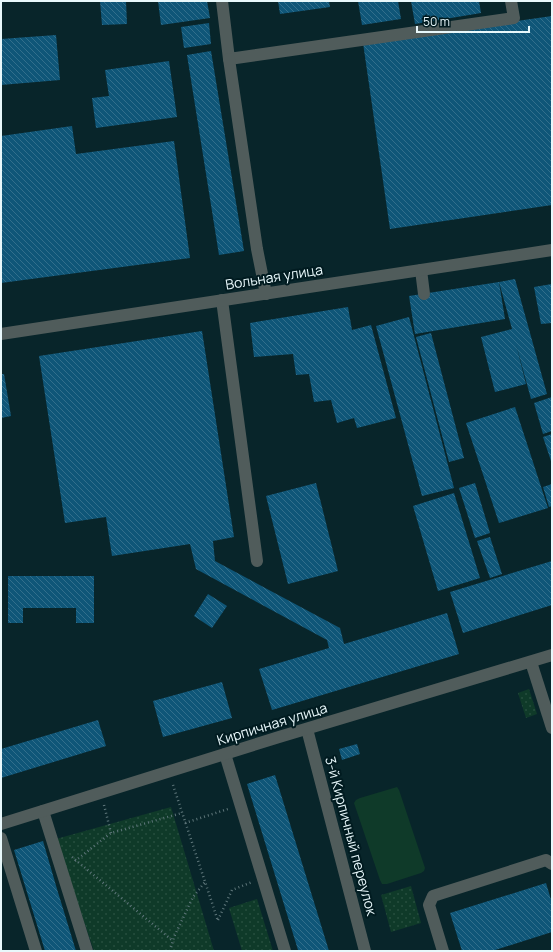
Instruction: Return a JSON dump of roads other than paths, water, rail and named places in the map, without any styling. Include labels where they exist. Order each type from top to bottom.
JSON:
[{"type":"street","points":[[222,1],[257,249],[266,294]]},
{"type":"street","points":[[229,59],[514,18],[511,1]]},
{"type":"street","name":"Вольная улица","points":[[1,334],[552,250]]},
{"type":"street","points":[[421,270],[424,294]]},
{"type":"street","points":[[222,300],[257,561]]},
{"type":"street","name":"Кирпичная улица","points":[[1,824],[224,754],[552,656]]},
{"type":"street","points":[[531,662],[552,728]]},
{"type":"street","name":"3-й Кирпичный переулок","points":[[307,729],[365,951]]},
{"type":"street","points":[[224,754],[285,951]]},
{"type":"street","points":[[43,811],[87,951]]},
{"type":"street","points":[[1,838],[36,951]]},
{"type":"street","points":[[443,951],[429,905],[433,896],[546,860],[552,864]]}]
